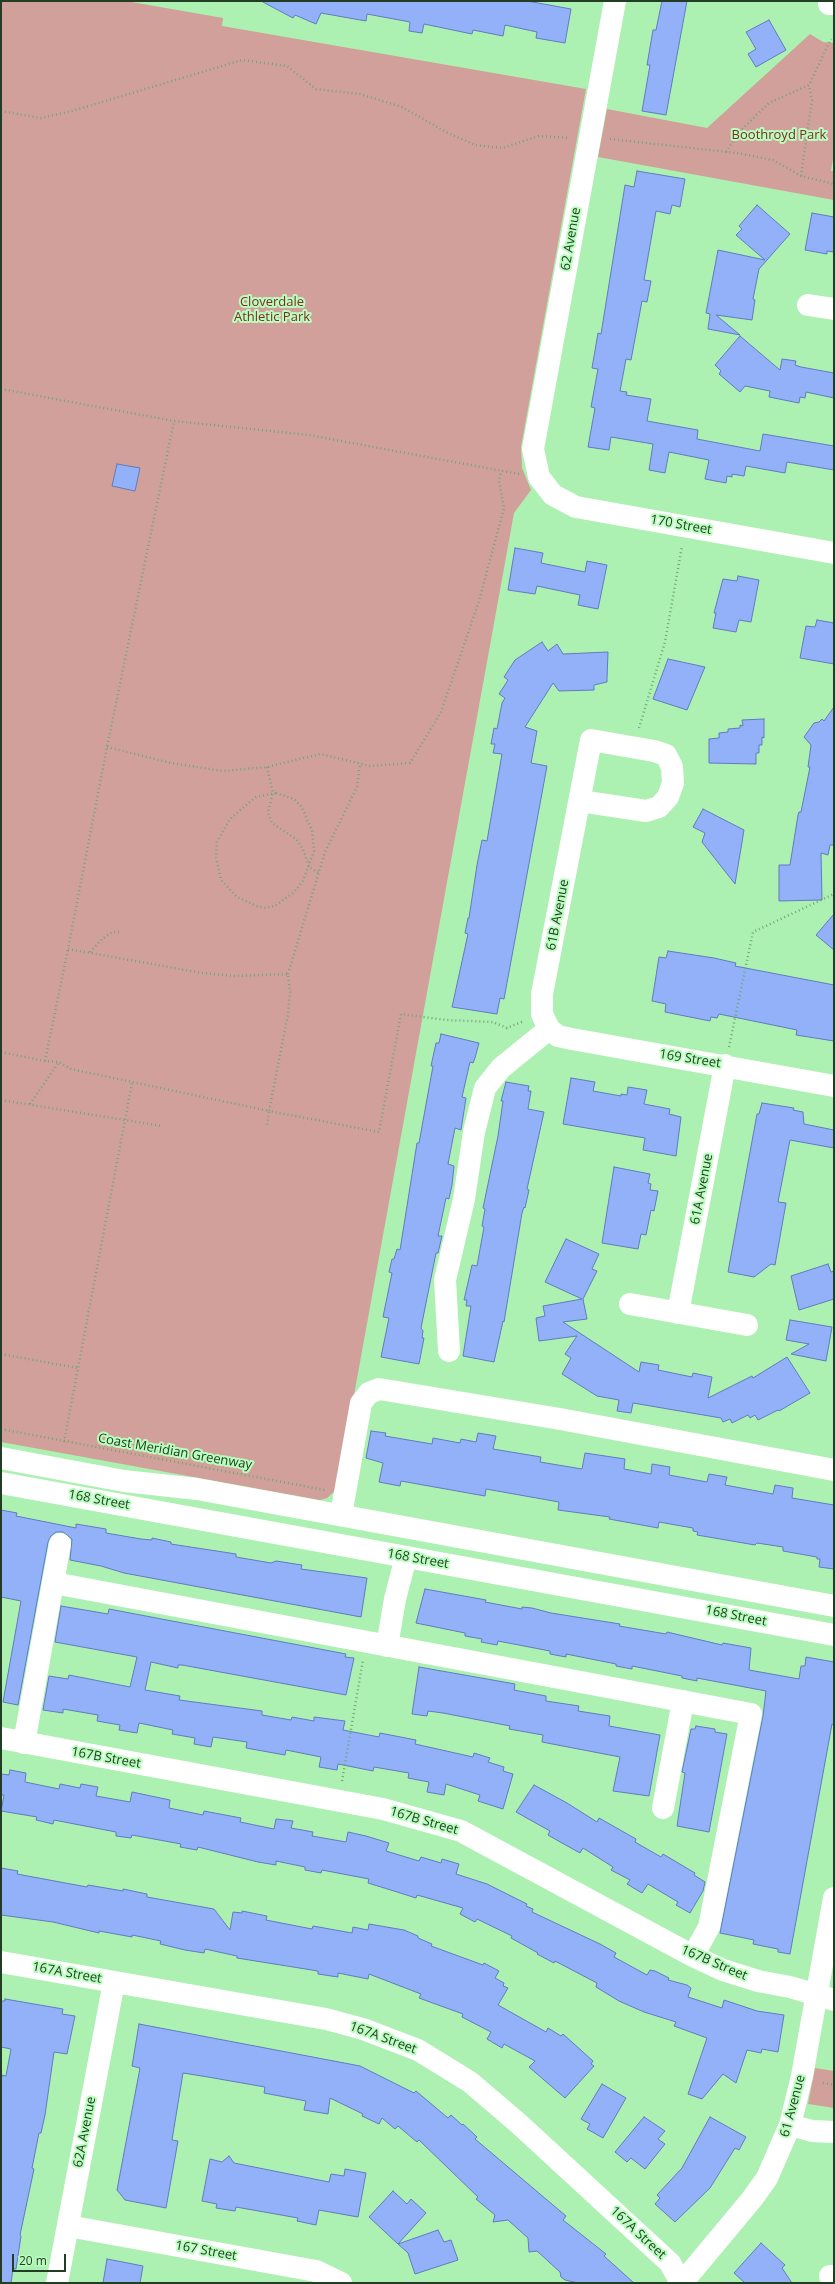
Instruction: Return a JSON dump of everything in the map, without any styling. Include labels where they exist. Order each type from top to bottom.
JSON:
[{"type":"street","name":"62 Avenue","points":[[539,477],[533,449],[614,1]]},
{"type":"street","points":[[808,304],[834,309]]},
{"type":"street","name":"170 Street","points":[[539,477],[553,496],[576,507],[834,552]]},
{"type":"street","name":"61B Avenue","points":[[549,1029],[542,1014],[542,994],[591,740],[654,751],[666,755],[672,766],[673,783],[668,797],[659,807],[646,811],[580,801]]},
{"type":"street","points":[[449,1351],[445,1280],[464,1199],[474,1132],[485,1088],[501,1068],[549,1029]]},
{"type":"street","name":"169 Street","points":[[549,1029],[558,1036],[572,1040],[725,1065],[834,1086]]},
{"type":"street","name":"61A Avenue","points":[[678,1313],[725,1065]]},
{"type":"street","points":[[630,1304],[747,1325]]},
{"type":"street","points":[[343,1505],[362,1403],[369,1393],[379,1389],[560,1419],[834,1470]]},
{"type":"street","name":"168 Street","points":[[1,1458],[124,1481],[343,1505],[834,1606]]},
{"type":"street","name":"168 Street","points":[[1,1483],[684,1606],[834,1635]]},
{"type":"street","points":[[24,1743],[60,1544]]},
{"type":"street","points":[[387,1646],[395,1599],[406,1557]]},
{"type":"street","points":[[54,1583],[750,1714],[709,1927],[693,1956]]},
{"type":"street","points":[[684,1606],[701,1604],[738,1605],[834,1621]]},
{"type":"street","points":[[663,1808],[683,1701]]},
{"type":"street","name":"167B Street","points":[[1,1738],[383,1809],[461,1831],[693,1956],[723,1970],[758,1981],[790,1987],[825,1997]]},
{"type":"street","name":"61 Avenue","points":[[682,2283],[752,2199],[767,2178],[790,2125],[802,2076],[825,1997],[834,1898]]},
{"type":"street","name":"167A Street","points":[[1,1962],[326,2019],[363,2029],[425,2054],[470,2082],[518,2123],[670,2263],[682,2283]]},
{"type":"street","name":"62A Avenue","points":[[57,2283],[114,1982]]},
{"type":"street","points":[[790,2125],[812,2131],[834,2132]]},
{"type":"street","name":"167 Street","points":[[68,2226],[316,2271],[341,2283]]},
{"type":"path","points":[[801,176],[812,100],[809,85],[831,39]]},
{"type":"path","points":[[1,111],[41,118],[72,111],[242,60],[286,66],[316,89],[360,94],[402,107],[446,132],[475,145],[502,148],[539,136],[575,139]]},
{"type":"path","points":[[726,152],[739,132],[769,103],[809,85]]},
{"type":"path","points":[[604,139],[726,152],[773,160],[801,176],[834,184]]},
{"type":"path","points":[[1,388],[174,421],[309,435],[539,477]]},
{"type":"path","points":[[45,1061],[107,747],[174,421]]},
{"type":"path","points":[[107,747],[198,769],[224,771],[267,767],[320,754],[370,766],[410,763],[441,712],[479,601],[504,508],[499,481],[501,471]]},
{"type":"path","points":[[633,747],[665,642],[686,526]]},
{"type":"path","points":[[267,1125],[286,1027],[290,992],[288,974],[328,846],[357,787],[360,763]]},
{"type":"path","points":[[267,767],[273,793],[268,812],[272,823],[296,839],[303,849],[309,867],[319,873]]},
{"type":"path","points":[[273,793],[284,794],[294,799],[307,816],[314,839],[309,867],[303,881],[294,892],[275,906],[266,908],[257,906],[238,897],[221,880],[216,857],[217,842],[230,819],[256,797],[273,793]]},
{"type":"path","points":[[725,1065],[752,932],[834,894]]},
{"type":"path","points":[[90,953],[102,939],[112,932],[121,932]]},
{"type":"path","points":[[68,949],[202,973],[235,976],[288,974]]},
{"type":"path","points":[[1,1052],[45,1061],[59,1062],[71,1069],[132,1083],[379,1132],[401,1014],[446,1020],[493,1022],[507,1028],[527,1020]]},
{"type":"path","points":[[30,1104],[59,1062]]},
{"type":"path","points":[[64,1442],[132,1083]]},
{"type":"path","points":[[1,1100],[162,1126]]},
{"type":"path","points":[[1,1354],[78,1368]]},
{"type":"path","name":"Coast Meridian Greenway","points":[[1,1429],[64,1442],[228,1471],[343,1505]]},
{"type":"path","points":[[341,1785],[364,1654]]},
{"type":"path","points":[[823,2083],[834,2085]]},
{"type":"green space","name":"Cloverdale Athletic Park","points":[[1,1],[126,1],[223,18],[222,26],[586,89],[521,447],[522,468],[531,490],[514,513],[337,1489],[327,1498],[320,1500],[1,1442]]},
{"type":"green space","name":"Boothroyd Park","points":[[810,34],[823,42],[834,43],[834,153],[831,171],[834,171],[834,200],[598,157],[607,109],[707,128]]},
{"type":"green space","points":[[815,2068],[834,2071],[834,2108],[808,2104]]},
{"type":"building","points":[[261,1],[527,1],[571,9],[565,43],[536,38],[537,32],[505,25],[503,36],[473,30],[472,34],[424,24],[422,33],[409,31],[410,22],[367,14],[366,21],[321,13],[316,24],[295,15],[293,18]]},
{"type":"building","points":[[662,1],[687,1],[666,115],[642,111],[650,65],[647,65],[653,30],[656,30]]},
{"type":"building","points":[[769,20],[786,50],[756,67],[748,54],[756,49],[746,32]]},
{"type":"building","points":[[637,171],[685,179],[680,207],[672,205],[670,214],[656,211],[644,280],[651,281],[647,302],[642,301],[631,360],[626,359],[620,391],[627,392],[626,395],[651,399],[647,421],[698,430],[697,439],[760,451],[763,434],[834,446],[834,470],[787,462],[785,473],[746,466],[744,476],[732,474],[732,477],[727,476],[726,483],[705,479],[709,460],[669,452],[665,473],[649,470],[653,444],[611,437],[609,450],[588,447],[595,408],[591,407],[598,369],[592,368],[598,333],[601,334],[625,185],[634,187]]},
{"type":"building","points":[[757,205],[790,234],[759,269],[753,299],[755,300],[752,320],[716,315],[740,335],[708,329],[710,314],[706,313],[718,250],[765,260],[736,235],[742,229],[739,226]]},
{"type":"building","points":[[812,213],[834,217],[834,252],[827,251],[827,254],[805,250]]},
{"type":"building","points":[[740,336],[780,370],[782,359],[796,361],[795,365],[801,367],[834,373],[834,398],[806,392],[805,398],[800,397],[799,403],[769,397],[770,391],[745,386],[740,392],[719,374],[721,371],[715,365]]},
{"type":"building","points":[[117,464],[140,468],[135,491],[112,486]]},
{"type":"building","points":[[515,548],[543,553],[541,563],[585,572],[587,561],[607,565],[598,609],[578,605],[580,595],[537,586],[535,594],[508,590]]},
{"type":"building","points":[[738,576],[759,580],[751,622],[739,620],[736,632],[713,628],[716,613],[714,613],[723,579],[737,581]]},
{"type":"building","points":[[817,620],[834,623],[834,664],[800,658],[806,626],[815,627]]},
{"type":"building","points":[[542,642],[548,651],[557,644],[563,654],[608,652],[607,682],[594,685],[594,690],[559,691],[553,683],[525,727],[537,731],[531,763],[547,766],[504,999],[500,998],[497,1014],[452,1007],[468,934],[465,933],[469,918],[477,865],[482,840],[487,841],[502,754],[493,753],[495,744],[491,744],[494,728],[497,729],[502,703],[505,698],[499,694],[508,680],[504,677],[515,660]]},
{"type":"building","points":[[668,659],[705,667],[687,710],[653,699]]},
{"type":"building","points":[[834,707],[834,845],[830,845],[828,855],[821,853],[822,900],[779,901],[779,865],[790,865],[798,815],[799,812],[801,812],[810,767],[808,767],[811,745],[804,737],[814,723],[819,722],[822,719],[824,721]]},
{"type":"building","points":[[764,719],[764,738],[762,737],[762,745],[759,745],[759,753],[756,753],[756,764],[709,763],[709,739],[719,738],[719,733],[728,732],[728,729],[740,728],[740,725],[743,726],[742,720]]},
{"type":"building","points":[[703,809],[744,830],[735,884],[702,842],[705,833],[693,827]]},
{"type":"building","points":[[834,914],[834,950],[816,935]]},
{"type":"building","points":[[668,951],[714,958],[736,963],[735,966],[834,985],[834,1041],[796,1035],[797,1030],[719,1014],[717,1018],[711,1017],[710,1021],[665,1012],[666,1004],[652,1001],[659,957],[666,958]]},
{"type":"building","points":[[441,1034],[479,1043],[473,1063],[470,1062],[462,1097],[466,1098],[461,1130],[455,1128],[448,1164],[454,1166],[452,1185],[449,1199],[446,1198],[438,1236],[442,1236],[438,1253],[436,1253],[421,1328],[423,1331],[422,1338],[424,1338],[419,1364],[381,1357],[389,1318],[383,1317],[392,1273],[389,1272],[392,1259],[394,1259],[397,1249],[400,1250],[417,1143],[419,1143],[433,1066],[431,1066],[436,1043],[439,1043]]},
{"type":"building","points":[[571,1078],[595,1082],[593,1091],[621,1096],[621,1094],[627,1095],[628,1087],[647,1090],[644,1104],[670,1109],[669,1114],[681,1117],[676,1156],[643,1150],[645,1138],[563,1124]]},
{"type":"building","points":[[506,1082],[529,1086],[528,1091],[531,1091],[528,1109],[544,1112],[527,1189],[529,1190],[525,1208],[524,1207],[522,1213],[504,1322],[503,1321],[494,1362],[463,1356],[471,1306],[466,1306],[467,1300],[464,1300],[472,1265],[477,1266],[484,1227],[482,1226],[485,1209],[483,1208],[498,1136],[503,1101],[501,1101]]},
{"type":"building","points":[[762,1103],[794,1108],[793,1110],[803,1112],[804,1124],[834,1130],[834,1148],[790,1140],[778,1202],[786,1203],[775,1265],[771,1264],[754,1277],[728,1272],[757,1114],[759,1114]]},
{"type":"building","points":[[614,1167],[650,1174],[648,1183],[651,1184],[650,1190],[658,1191],[654,1211],[651,1210],[646,1235],[641,1234],[638,1249],[602,1243]]},
{"type":"building","points":[[566,1239],[599,1254],[592,1269],[597,1271],[583,1299],[587,1319],[563,1322],[639,1372],[641,1362],[659,1365],[658,1370],[692,1377],[693,1373],[712,1377],[708,1398],[752,1376],[753,1378],[787,1357],[810,1393],[779,1411],[778,1410],[758,1420],[755,1415],[750,1418],[748,1415],[732,1423],[730,1419],[723,1422],[721,1418],[633,1403],[631,1413],[617,1411],[619,1400],[597,1396],[562,1374],[571,1358],[565,1354],[577,1336],[539,1341],[536,1318],[545,1316],[543,1306],[582,1299],[545,1282]]},
{"type":"building","points":[[828,1264],[831,1272],[834,1271],[834,1299],[799,1310],[791,1276]]},
{"type":"building","points":[[790,1320],[832,1327],[826,1361],[791,1354],[809,1344],[786,1340]]},
{"type":"building","points":[[371,1431],[386,1433],[385,1436],[432,1444],[433,1438],[460,1443],[461,1439],[476,1442],[478,1433],[496,1436],[493,1449],[541,1457],[540,1462],[582,1469],[585,1453],[625,1459],[624,1469],[651,1474],[652,1464],[670,1467],[669,1475],[707,1482],[709,1474],[727,1477],[725,1485],[773,1494],[775,1485],[793,1488],[792,1498],[834,1505],[834,1569],[819,1567],[820,1559],[817,1559],[817,1557],[783,1551],[783,1547],[757,1543],[755,1545],[697,1535],[698,1532],[693,1531],[693,1528],[659,1522],[658,1528],[609,1519],[610,1517],[558,1510],[559,1502],[486,1489],[485,1496],[401,1481],[400,1486],[379,1482],[383,1463],[366,1458]]},
{"type":"building","points":[[1,1510],[17,1513],[16,1516],[76,1528],[76,1524],[106,1529],[106,1533],[141,1539],[152,1540],[152,1538],[171,1542],[171,1544],[236,1554],[236,1557],[271,1563],[276,1561],[302,1565],[301,1569],[367,1578],[361,1617],[124,1573],[101,1566],[70,1560],[72,1539],[63,1532],[56,1532],[51,1536],[48,1542],[18,1705],[3,1702],[21,1601],[1,1597]]},
{"type":"building","points":[[425,1589],[486,1600],[485,1602],[522,1609],[522,1607],[532,1608],[551,1613],[620,1624],[619,1626],[666,1634],[667,1632],[722,1645],[723,1643],[751,1648],[749,1670],[799,1679],[801,1666],[805,1666],[806,1657],[834,1662],[834,1725],[832,1724],[790,1954],[778,1952],[778,1949],[753,1944],[754,1940],[720,1933],[763,1716],[766,1691],[697,1678],[697,1681],[682,1678],[682,1676],[632,1666],[632,1669],[616,1666],[616,1664],[566,1654],[566,1657],[550,1654],[550,1651],[498,1641],[497,1645],[481,1642],[482,1639],[465,1636],[465,1633],[416,1623]]},
{"type":"building","points":[[61,1606],[108,1614],[109,1609],[346,1654],[345,1657],[354,1658],[346,1695],[182,1665],[178,1665],[178,1668],[151,1662],[145,1690],[180,1696],[179,1700],[262,1711],[262,1715],[291,1720],[292,1717],[314,1721],[314,1717],[345,1721],[343,1730],[379,1737],[380,1733],[416,1740],[415,1744],[473,1757],[474,1753],[490,1758],[488,1762],[504,1767],[503,1771],[513,1774],[503,1809],[478,1801],[480,1795],[446,1784],[444,1795],[427,1792],[429,1782],[408,1778],[409,1773],[374,1767],[373,1771],[338,1764],[337,1770],[319,1767],[321,1757],[286,1750],[285,1755],[246,1748],[247,1742],[213,1737],[211,1747],[194,1744],[195,1738],[172,1734],[173,1730],[139,1723],[137,1733],[119,1730],[120,1725],[97,1721],[98,1715],[63,1709],[63,1713],[43,1710],[49,1676],[68,1679],[69,1675],[130,1687],[137,1657],[55,1642]]},
{"type":"building","points":[[419,1667],[515,1684],[514,1690],[546,1696],[546,1701],[579,1706],[578,1711],[610,1716],[609,1726],[660,1735],[649,1796],[613,1791],[620,1757],[542,1742],[543,1735],[509,1729],[510,1726],[428,1711],[427,1716],[412,1714]]},
{"type":"building","points":[[696,1726],[715,1729],[715,1732],[727,1734],[709,1832],[677,1826],[685,1773],[682,1772],[691,1729],[695,1729]]},
{"type":"building","points":[[10,1770],[26,1773],[25,1782],[59,1789],[60,1784],[80,1788],[81,1784],[98,1787],[96,1796],[130,1802],[132,1792],[170,1800],[169,1808],[203,1815],[204,1811],[241,1818],[240,1822],[274,1829],[276,1819],[293,1821],[291,1828],[313,1832],[312,1836],[346,1842],[348,1832],[389,1843],[386,1851],[419,1861],[421,1857],[441,1863],[442,1859],[459,1864],[456,1874],[487,1884],[527,1904],[526,1906],[533,1909],[532,1912],[600,1944],[616,1953],[614,1957],[647,1975],[650,1970],[655,1971],[669,1978],[668,1980],[687,1985],[691,1988],[688,1997],[722,2008],[724,2000],[757,2011],[784,2015],[778,2052],[762,2049],[761,2053],[747,2050],[736,2083],[723,2074],[702,2099],[688,2094],[707,2038],[674,2026],[676,2022],[644,2012],[619,2001],[596,1987],[597,1983],[555,1961],[554,1963],[537,1954],[538,1953],[511,1938],[512,1936],[477,1919],[475,1922],[460,1914],[463,1908],[417,1895],[416,1898],[368,1883],[369,1879],[322,1870],[321,1873],[305,1870],[305,1867],[276,1861],[276,1865],[258,1862],[198,1847],[197,1850],[180,1847],[181,1844],[132,1835],[131,1838],[116,1836],[116,1832],[54,1820],[53,1824],[36,1820],[37,1817],[1,1811],[4,1795],[1,1795],[1,1774],[9,1775]]},
{"type":"building","points":[[534,1785],[597,1822],[599,1818],[636,1839],[635,1842],[661,1857],[663,1854],[695,1873],[694,1875],[705,1882],[703,1891],[690,1913],[676,1905],[678,1902],[648,1884],[642,1893],[627,1884],[630,1880],[611,1870],[613,1867],[583,1848],[580,1853],[562,1843],[548,1835],[550,1831],[516,1812]]},
{"type":"building","points":[[1,1868],[18,1871],[17,1874],[87,1887],[88,1885],[123,1891],[123,1889],[147,1894],[147,1897],[214,1909],[230,1930],[233,1912],[242,1913],[242,1911],[267,1916],[266,1920],[312,1929],[313,1926],[352,1933],[353,1927],[368,1930],[369,1924],[404,1930],[432,1944],[431,1946],[483,1965],[484,1963],[499,1971],[495,1978],[504,1983],[503,1986],[508,1988],[498,2005],[546,2032],[548,2028],[561,2036],[563,2034],[593,2061],[591,2064],[594,2066],[565,2098],[529,2067],[535,2061],[504,2044],[502,2048],[487,2039],[491,2032],[462,2017],[463,2014],[419,1998],[421,1994],[369,1974],[368,1979],[338,1973],[338,1977],[318,1974],[318,1971],[237,1958],[237,1956],[205,1949],[204,1953],[185,1950],[160,1944],[161,1941],[132,1935],[132,1937],[99,1931],[99,1933],[53,1922],[1,1915]]},
{"type":"building","points":[[5,1999],[63,2009],[62,2014],[75,2016],[67,2054],[54,2052],[45,2115],[41,2133],[39,2133],[32,2168],[34,2169],[20,2235],[16,2269],[13,2269],[11,2283],[1,2283],[1,2083],[2,2075],[6,2076],[11,2049],[1,2047],[1,2001],[5,2001]]},
{"type":"building","points":[[139,2024],[360,2066],[414,2093],[416,2091],[448,2118],[451,2115],[462,2125],[463,2124],[477,2137],[475,2139],[566,2216],[563,2220],[606,2254],[604,2256],[634,2283],[578,2283],[565,2280],[561,2277],[560,2272],[537,2251],[529,2252],[528,2238],[508,2220],[493,2222],[495,2215],[476,2199],[478,2197],[419,2140],[417,2142],[398,2126],[395,2129],[382,2118],[379,2124],[362,2116],[363,2114],[330,2098],[328,2114],[304,2110],[306,2101],[264,2093],[265,2087],[208,2077],[183,2073],[172,2140],[178,2141],[166,2208],[125,2200],[117,2190],[140,2068],[132,2066]]},
{"type":"building","points":[[602,2084],[626,2098],[603,2138],[587,2129],[590,2124],[581,2119]]},
{"type":"building","points":[[644,2117],[665,2131],[658,2139],[665,2144],[645,2169],[631,2158],[627,2162],[615,2152]]},
{"type":"building","points":[[710,2117],[746,2137],[739,2150],[735,2148],[710,2188],[675,2222],[655,2204],[660,2198],[657,2195],[682,2168]]},
{"type":"building","points":[[229,2156],[234,2163],[329,2182],[331,2174],[344,2176],[345,2169],[366,2173],[358,2217],[319,2210],[316,2225],[297,2221],[298,2218],[236,2207],[235,2211],[216,2208],[217,2204],[202,2201],[210,2159],[222,2162]]},
{"type":"building","points":[[393,2191],[407,2204],[411,2199],[426,2213],[398,2244],[369,2217]]},
{"type":"building","points":[[438,2230],[444,2242],[451,2240],[458,2260],[415,2274],[408,2253],[398,2244]]},
{"type":"building","points":[[761,2243],[785,2265],[782,2268],[792,2283],[745,2283],[734,2273]]},
{"type":"building","points":[[107,2259],[143,2266],[140,2283],[103,2283]]}]
